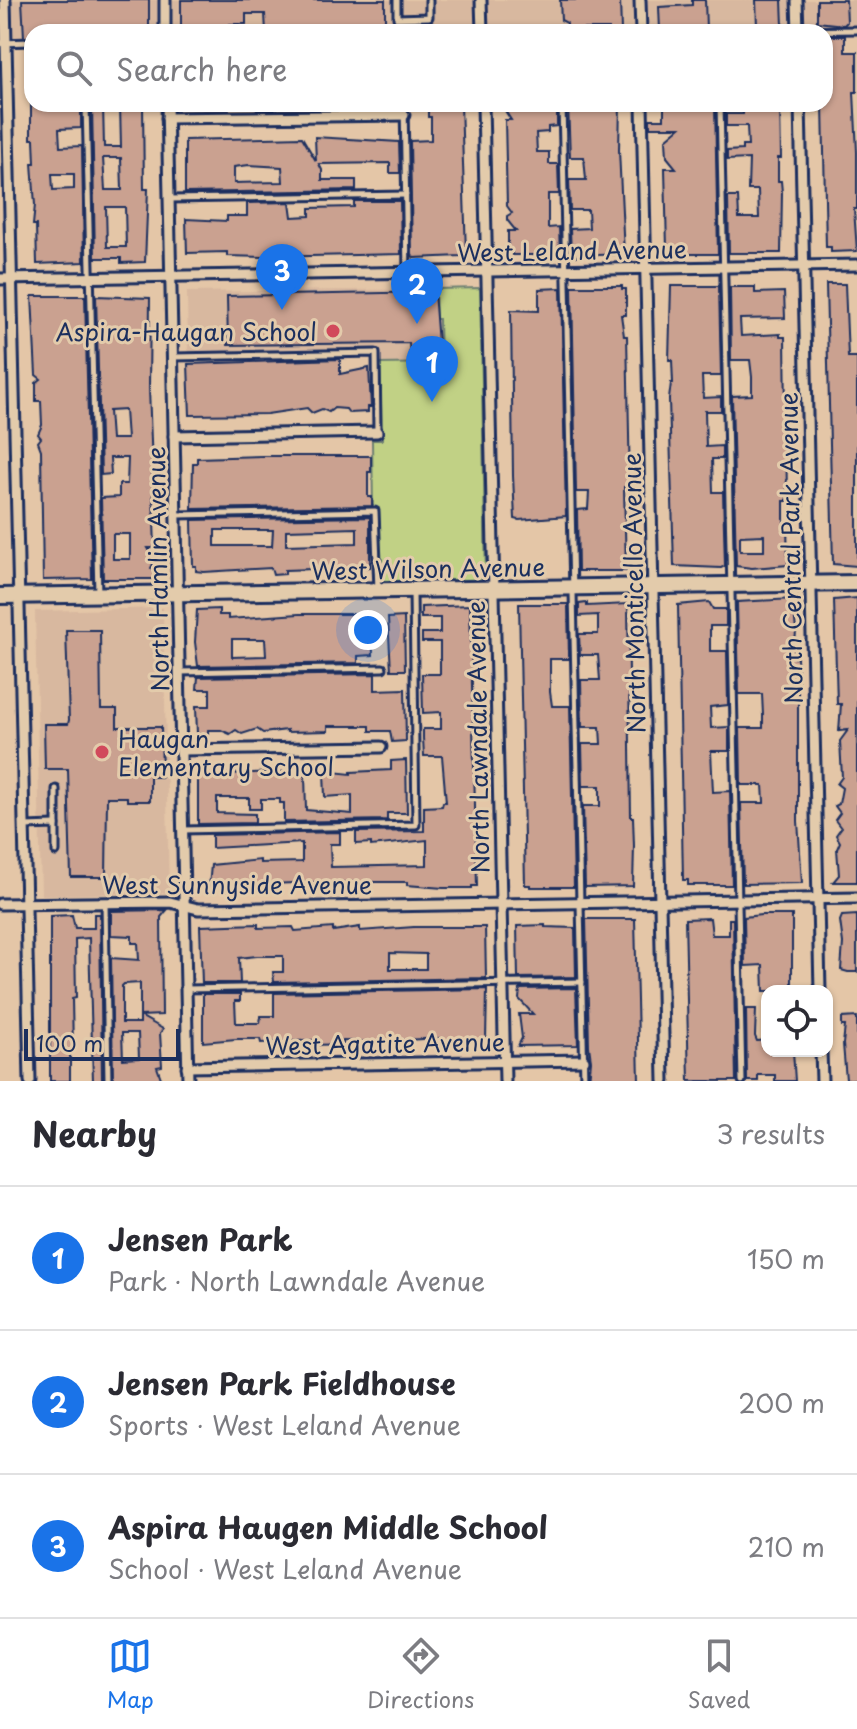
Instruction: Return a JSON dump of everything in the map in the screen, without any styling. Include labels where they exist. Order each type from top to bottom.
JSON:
[{"type":"street","points":[[5,0],[3,43],[12,279],[30,1081]]},
{"type":"street","points":[[165,0],[165,24]]},
{"type":"street","points":[[481,0],[482,24]]},
{"type":"street","points":[[640,0],[641,24]]},
{"type":"street","points":[[797,0],[798,24]]},
{"type":"street","name":"North Hamlin Avenue","points":[[167,112],[188,1081]]},
{"type":"street","name":"North Lawndale Avenue","points":[[483,112],[505,1081]]},
{"type":"street","name":"North Monticello Avenue","points":[[642,112],[664,1081]]},
{"type":"street","name":"North Central Park Avenue","points":[[800,112],[820,985]]},
{"type":"street","points":[[167,118],[404,115]]},
{"type":"street","name":"West Leland Avenue","points":[[0,279],[857,265]]},
{"type":"street","points":[[174,436],[377,432]]},
{"type":"street","name":"West Wilson Avenue","points":[[0,596],[857,583]]},
{"type":"street","points":[[181,750],[381,747]]},
{"type":"street","name":"West Sunnyside Avenue","points":[[0,904],[170,902],[198,909],[857,898]]},
{"type":"street","points":[[821,1057],[822,1081]]},
{"type":"street","name":"West Agatite Avenue","points":[[187,1067],[584,1060]]},
{"type":"lane","points":[[397,0],[397,18],[429,17],[429,0]]},
{"type":"lane","points":[[833,30],[857,30]]},
{"type":"lane","points":[[3,43],[24,42]]},
{"type":"lane","points":[[86,112],[98,595]]},
{"type":"lane","points":[[562,112],[584,1081]]},
{"type":"lane","points":[[720,112],[742,1081]]},
{"type":"lane","points":[[404,115],[407,273]]},
{"type":"lane","points":[[169,199],[406,195]]},
{"type":"lane","points":[[172,357],[376,353],[377,432]]},
{"type":"lane","points":[[176,515],[375,511],[378,591]]},
{"type":"lane","points":[[182,830],[416,825],[413,590]]},
{"type":"lane","points":[[179,672],[383,668]]},
{"type":"lane","points":[[56,789],[56,852]]},
{"type":"lane","points":[[24,826],[56,825]]},
{"type":"lane","points":[[105,903],[108,1081]]},
{"type":"lane","points":[[186,989],[582,982]]},
{"type":"shaded area","points":[[0,0],[857,0],[857,31],[833,31],[833,24],[24,24],[24,42],[0,43]]},
{"type":"shaded area","name":"Aspira-Haugan School","points":[[435,289],[440,363],[380,364],[379,349],[188,353],[187,292]]},
{"type":"shaded area","name":"Haugan Elementary School","points":[[163,608],[169,893],[41,895],[35,611]]},
{"type":"green space","points":[[480,288],[486,577],[480,581],[381,581],[379,508],[373,507],[372,440],[382,440],[380,364],[440,363],[435,289]]},
{"type":"building","points":[[22,0],[149,0],[149,24],[24,24],[24,37]]},
{"type":"building","points":[[181,0],[385,0],[385,24],[266,24],[265,14],[246,14],[246,24],[181,24]]},
{"type":"building","points":[[560,0],[620,0],[621,24],[567,24],[561,20]]},
{"type":"building","points":[[692,0],[705,0],[706,24],[660,24],[659,7],[692,5]]},
{"type":"building","points":[[756,0],[782,0],[783,24],[757,24]]},
{"type":"building","points":[[817,0],[846,0],[847,22],[844,25],[817,22]]},
{"type":"building","points":[[833,36],[845,36],[845,52],[857,52],[857,92],[854,92],[857,209],[854,209],[857,251],[831,252],[831,247],[826,247],[823,112],[833,112]]},
{"type":"building","points":[[31,112],[81,112],[81,128],[59,129],[60,147],[82,146],[84,262],[37,264],[36,225],[33,225],[34,139],[31,139]],"holes":[[[52,174],[74,174],[74,189],[53,190]]]},
{"type":"building","points":[[92,112],[103,112],[104,147],[121,147],[120,112],[143,112],[144,189],[148,189],[145,262],[121,263],[121,258],[95,258]],"holes":[[[103,158],[121,158],[122,190],[105,190]],[[106,207],[125,207],[126,247],[107,247]]]},
{"type":"building","points":[[428,112],[461,112],[466,253],[461,253],[461,256],[414,258],[412,255],[410,141],[431,140],[431,117],[428,117]]},
{"type":"building","points":[[506,112],[557,112],[557,126],[548,127],[548,132],[536,133],[537,152],[549,152],[549,164],[558,164],[559,194],[548,194],[548,228],[559,227],[560,255],[512,255],[508,252],[508,231],[516,231],[507,220],[512,213],[507,206],[505,120],[511,120]]},
{"type":"building","points":[[568,112],[620,112],[624,254],[571,256],[570,229],[589,228],[588,210],[570,210],[569,180],[586,180],[584,157],[570,157]]},
{"type":"building","points":[[664,112],[715,112],[718,254],[669,254],[667,249],[665,168],[676,168],[667,157],[666,139],[680,127],[650,127],[650,119],[664,119]]},
{"type":"building","points":[[780,112],[778,181],[781,181],[782,192],[781,253],[729,253],[728,197],[738,197],[739,218],[759,218],[758,190],[748,190],[749,159],[727,160],[727,151],[742,150],[742,146],[748,146],[747,126],[726,126],[726,114]]},
{"type":"building","points":[[302,137],[316,161],[315,137],[399,142],[400,173],[390,173],[390,163],[319,164],[322,180],[356,180],[356,190],[185,193],[185,140]],"holes":[[[234,167],[282,167],[283,182],[234,183]]]},
{"type":"building","points":[[354,201],[400,201],[401,254],[264,257],[227,256],[227,252],[187,253],[186,219],[227,221],[227,216],[247,216],[247,203],[290,202],[292,217],[310,216],[310,208],[354,207]]},
{"type":"building","points":[[826,284],[845,284],[848,357],[857,357],[857,566],[833,564]]},
{"type":"building","points":[[572,286],[622,286],[626,289],[626,315],[621,315],[624,336],[627,336],[628,382],[630,487],[624,487],[626,571],[578,571],[577,510],[588,509],[589,492],[576,492]]},
{"type":"building","points":[[671,286],[719,286],[721,376],[702,376],[703,398],[721,397],[721,411],[705,411],[706,447],[722,446],[722,459],[712,459],[713,492],[723,492],[725,566],[721,568],[674,566],[669,399],[673,383],[672,360],[669,360]]},
{"type":"building","points":[[730,287],[755,287],[755,293],[784,292],[785,318],[740,319],[741,336],[780,334],[780,337],[785,337],[788,422],[784,524],[787,524],[788,565],[736,566],[732,396],[752,395],[752,377],[750,360],[731,360]],"holes":[[[764,535],[764,551],[740,551],[740,536]]]},
{"type":"building","points":[[561,288],[566,516],[519,520],[515,519],[513,476],[511,310],[539,311],[539,289]]},
{"type":"building","name":"Aspira-Haugan School","points":[[434,292],[439,357],[410,358],[409,343],[228,345],[227,296]]},
{"type":"building","points":[[32,296],[85,296],[92,579],[43,580],[41,450],[38,442],[42,425],[41,401],[36,401],[36,383],[41,379],[36,375]]},
{"type":"building","points":[[96,296],[150,298],[149,388],[155,548],[148,548],[155,560],[151,568],[155,579],[103,579],[101,498],[119,497],[119,484],[127,484],[128,458],[110,458],[111,474],[101,475]],"holes":[[[125,410],[127,439],[111,439],[109,411]],[[113,534],[130,534],[130,559],[113,559]]]},
{"type":"building","points":[[340,359],[340,374],[369,368],[371,407],[368,407],[368,412],[349,413],[346,409],[334,408],[329,412],[322,409],[312,413],[307,408],[267,414],[190,415],[188,364]]},
{"type":"building","points":[[371,456],[368,497],[372,497],[372,506],[192,509],[193,463],[197,463],[197,458]]},
{"type":"building","points":[[370,517],[370,567],[285,570],[285,574],[273,575],[271,568],[196,571],[196,566],[193,566],[192,520]],"holes":[[[357,528],[357,543],[286,545],[286,530]],[[215,530],[273,530],[272,546],[215,546]]]},
{"type":"building","points":[[857,598],[857,882],[833,882],[839,875],[837,849],[840,842],[836,835],[841,828],[835,820],[840,813],[835,806],[839,804],[842,788],[837,784],[842,777],[840,741],[848,730],[839,731],[841,704],[837,704],[834,600]]},
{"type":"building","points":[[793,599],[796,631],[794,658],[797,658],[798,676],[798,821],[802,883],[743,884],[741,803],[764,801],[763,785],[741,785],[740,728],[763,728],[763,715],[762,694],[739,694],[737,602]]},
{"type":"building","points":[[709,602],[713,609],[726,609],[726,626],[710,626],[710,651],[727,651],[728,705],[710,707],[711,728],[729,727],[729,751],[711,751],[713,792],[730,791],[732,885],[688,885],[688,880],[683,880],[678,605]]},
{"type":"building","points":[[587,603],[587,606],[628,604],[633,886],[585,887],[583,806],[600,806],[600,786],[583,786],[582,744],[601,744],[600,727],[582,727],[581,680],[600,680],[598,655],[580,655],[579,634],[598,634],[598,615],[579,616],[579,604]]},
{"type":"building","points":[[519,604],[568,604],[569,659],[550,659],[550,692],[552,706],[570,706],[574,887],[525,885]]},
{"type":"building","points":[[470,605],[477,886],[443,888],[407,885],[407,882],[367,882],[367,886],[358,886],[358,882],[331,883],[331,887],[322,887],[321,882],[269,884],[269,888],[228,892],[228,886],[209,887],[211,865],[260,860],[260,863],[302,862],[302,843],[212,848],[212,835],[340,832],[340,844],[330,844],[331,867],[427,865],[427,840],[371,846],[371,843],[356,844],[356,832],[424,831],[424,807],[442,806],[446,802],[442,756],[424,756],[423,738],[423,729],[441,729],[441,712],[423,713],[422,674],[440,674],[440,642],[422,642],[422,633],[440,633],[440,618],[421,618],[421,607]]},
{"type":"building","points":[[219,609],[219,615],[228,615],[228,619],[299,614],[366,614],[372,616],[373,655],[358,656],[358,663],[198,666],[195,642],[197,610]],"holes":[[[232,639],[265,639],[266,656],[232,657]]]},
{"type":"building","points":[[404,617],[405,670],[391,670],[388,618]]},
{"type":"building","points":[[66,630],[100,630],[101,709],[117,709],[117,727],[161,727],[162,777],[150,777],[150,801],[107,797],[106,877],[71,877],[68,769],[45,769],[44,724],[68,724],[69,720]]},
{"type":"building","points":[[375,674],[375,690],[405,689],[406,741],[392,742],[390,731],[370,731],[370,726],[328,726],[328,731],[263,733],[257,729],[242,734],[236,730],[230,734],[208,730],[208,734],[197,734],[196,706],[210,706],[210,689],[197,689],[198,677]]},
{"type":"building","points":[[406,760],[407,813],[387,813],[387,820],[284,822],[284,803],[280,803],[280,799],[261,799],[261,809],[249,809],[249,798],[217,798],[217,813],[255,814],[255,823],[198,824],[198,781],[201,775],[301,771],[305,774],[306,810],[352,814],[352,795],[325,797],[324,771],[351,774],[391,770],[391,761]]},
{"type":"building","points":[[167,910],[161,917],[162,1015],[140,1016],[163,1029],[160,1033],[162,1066],[157,1067],[162,1081],[113,1081],[111,958],[139,960],[138,943],[132,943],[132,936],[111,935],[111,911]],"holes":[[[140,983],[140,1023],[122,1023],[124,984]],[[122,1033],[138,1033],[139,1058],[123,1059]]]},
{"type":"building","points":[[94,914],[100,914],[102,1081],[93,1081],[89,938],[75,939],[76,998],[72,999],[70,1081],[50,1081],[50,916],[72,915],[75,928],[94,928]]},
{"type":"building","points":[[792,915],[792,985],[764,985],[763,965],[745,966],[744,917]]},
{"type":"building","points":[[857,915],[857,972],[848,972],[841,970],[843,943],[840,921],[842,916]]},
{"type":"building","points":[[710,918],[712,935],[729,935],[729,919],[733,919],[736,1081],[689,1081],[685,919]]},
{"type":"building","points":[[586,919],[635,919],[639,1081],[589,1081]]},
{"type":"building","points":[[258,924],[258,928],[293,927],[295,931],[360,927],[360,931],[485,927],[486,978],[274,982],[273,972],[283,972],[283,956],[257,956],[239,958],[240,983],[202,983],[200,926]],"holes":[[[390,953],[426,954],[426,969],[390,969]]]},
{"type":"building","points":[[517,926],[575,928],[576,977],[518,978]]},
{"type":"building","points":[[576,988],[578,1045],[518,1046],[522,1038],[519,1014],[533,1014],[519,999],[520,989]]},
{"type":"building","points":[[487,989],[486,1040],[461,1043],[443,1041],[443,1038],[404,1040],[404,1043],[343,1041],[343,1044],[315,1045],[315,1040],[261,1043],[260,1039],[236,1039],[203,1042],[203,994],[240,994],[240,1001],[235,1001],[236,1023],[260,1023],[261,1016],[274,1016],[274,993]]},
{"type":"building","points":[[746,1009],[756,1009],[755,1036],[757,1041],[761,1041],[761,1057],[793,1057],[795,1081],[775,1081],[775,1075],[758,1075],[758,1081],[747,1081]]},
{"type":"building","points":[[857,1017],[857,1079],[846,1080],[845,1026],[842,1026],[842,1018]]},
{"type":"place","name":"Aspira Haugen Middle School","points":[[282,310]]},
{"type":"place","name":"Jensen Park Fieldhouse","points":[[417,324]]},
{"type":"place","name":"Aspira-Haugan School","points":[[333,331]]},
{"type":"place","name":"Jensen Park","points":[[432,402]]},
{"type":"place","name":"Haugan Elementary School","points":[[102,752]]}]
